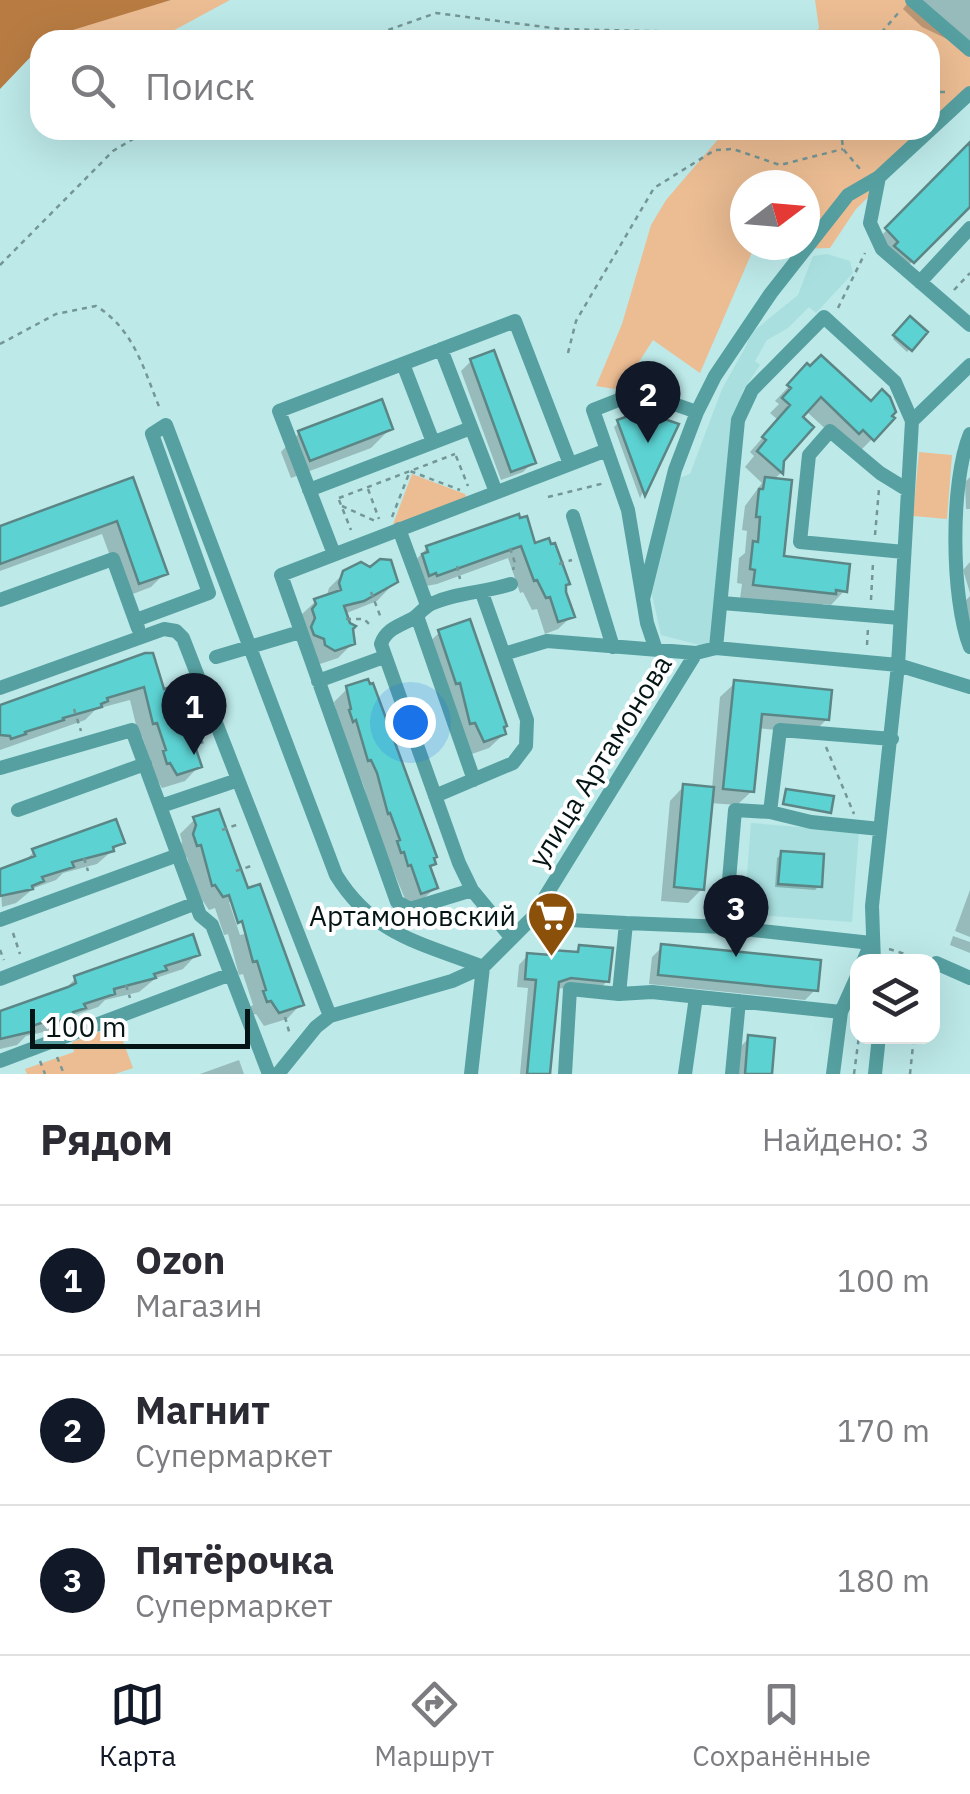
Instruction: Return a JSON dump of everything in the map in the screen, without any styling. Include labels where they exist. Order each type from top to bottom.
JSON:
[{"type":"street","points":[[907,4],[970,50]]},
{"type":"street","points":[[940,121],[970,93]]},
{"type":"street","points":[[643,599],[675,470],[715,376],[848,195],[879,177],[919,140]]},
{"type":"street","points":[[879,177],[870,223],[882,249],[970,324]]},
{"type":"street","points":[[920,282],[970,228]]},
{"type":"street","points":[[716,648],[738,420],[752,390],[824,317],[894,382],[912,421],[898,665],[880,829],[873,954]]},
{"type":"street","points":[[334,554],[279,411],[441,349],[516,321],[570,464]]},
{"type":"street","points":[[441,349],[496,492]]},
{"type":"street","points":[[403,364],[433,442]]},
{"type":"street","points":[[912,421],[970,365]]},
{"type":"street","points":[[656,650],[628,510],[593,410],[640,392],[697,412]]},
{"type":"street","points":[[136,620],[209,593],[152,434],[166,424],[336,875],[346,892],[387,930],[483,967]]},
{"type":"street","points":[[309,490],[471,428]]},
{"type":"street","points":[[904,552],[800,542],[809,455],[830,432],[906,489]]},
{"type":"street","points":[[970,434],[960,475],[962,628],[970,647]]},
{"type":"street","points":[[472,890],[410,909],[398,902],[281,574],[607,450]]},
{"type":"street","points":[[573,516],[613,646]]},
{"type":"street","points":[[392,532],[422,611],[474,780]]},
{"type":"street","points":[[0,600],[113,559],[142,637]]},
{"type":"street","points":[[510,584],[482,594],[465,593],[422,611],[384,635],[384,658],[472,890],[510,936]]},
{"type":"street","points":[[435,796],[513,763],[526,746],[527,720],[482,594]]},
{"type":"street","points":[[722,602],[900,618]]},
{"type":"street","points":[[0,688],[164,629],[176,631],[330,1016]]},
{"type":"street","points":[[216,657],[300,632]]},
{"type":"street","points":[[504,654],[547,642],[696,653]]},
{"type":"street","name":"улица Артамонова","points":[[483,967],[532,918],[696,653],[716,648],[898,665],[970,687]]},
{"type":"street","points":[[318,681],[384,658]]},
{"type":"street","points":[[0,768],[132,730],[200,915],[212,924],[269,1074]]},
{"type":"street","points":[[770,812],[780,730],[892,738]]},
{"type":"street","points":[[18,810],[146,764]]},
{"type":"street","points":[[161,806],[238,780]]},
{"type":"street","points":[[725,926],[735,810],[880,829]]},
{"type":"street","points":[[4,919],[178,856]]},
{"type":"street","points":[[0,979],[196,903]]},
{"type":"street","points":[[532,918],[725,926],[871,944]]},
{"type":"street","points":[[619,994],[626,924]]},
{"type":"street","points":[[867,954],[871,944]]},
{"type":"street","points":[[940,966],[970,978]]},
{"type":"street","points":[[278,1074],[316,1027],[330,1016],[452,981],[483,967]]},
{"type":"street","points":[[470,1074],[483,967]]},
{"type":"street","points":[[0,1061],[231,974]]},
{"type":"street","points":[[565,1074],[570,989],[619,994],[652,992],[840,1012]]},
{"type":"street","points":[[833,1074],[840,1012],[850,991]]},
{"type":"street","points":[[685,1074],[696,997]]},
{"type":"street","points":[[732,1074],[739,1002]]},
{"type":"street","points":[[875,1074],[878,1044]]},
{"type":"path","points":[[884,30],[907,4]]},
{"type":"path","points":[[388,30],[436,13],[560,30]]},
{"type":"path","points":[[0,266],[112,151],[131,140]]},
{"type":"path","points":[[842,140],[850,162],[879,177]]},
{"type":"path","points":[[568,354],[576,321],[654,188],[715,150],[733,149],[780,165],[843,149]]},
{"type":"path","points":[[830,323],[875,233]]},
{"type":"path","points":[[943,301],[970,274]]},
{"type":"path","points":[[0,344],[56,314],[96,306],[110,314],[132,338],[166,424]]},
{"type":"path","points":[[357,546],[339,498],[367,488],[410,471],[455,454],[471,494],[410,471]]},
{"type":"path","points":[[427,465],[432,479]]},
{"type":"path","points":[[392,532],[410,471]]},
{"type":"path","points":[[866,662],[880,473]]},
{"type":"path","points":[[398,476],[403,490]]},
{"type":"path","points":[[548,497],[618,481]]},
{"type":"path","points":[[342,506],[382,524],[367,488]]},
{"type":"path","points":[[510,548],[515,563],[510,584]]},
{"type":"path","points":[[371,592],[384,635]]},
{"type":"path","points":[[346,619],[364,619],[384,635]]},
{"type":"path","points":[[74,709],[85,743]]},
{"type":"path","points":[[818,733],[841,777],[859,827]]},
{"type":"path","points":[[189,746],[221,736]]},
{"type":"path","points":[[222,830],[253,820]]},
{"type":"path","points":[[236,871],[269,860]]},
{"type":"path","points":[[4,919],[26,969]]},
{"type":"path","points":[[871,944],[904,954]]},
{"type":"path","points":[[285,1017],[292,1041]]},
{"type":"path","points":[[52,1042],[64,1074]]},
{"type":"path","points":[[854,1074],[858,1044]]},
{"type":"path","points":[[910,1074],[913,1044]]},
{"type":"shaded area","points":[[0,0],[171,0],[73,30],[30,30],[30,58],[0,89]]},
{"type":"shaded area","points":[[171,0],[230,0],[174,30],[67,30]]},
{"type":"shaded area","points":[[815,0],[908,0],[970,58],[970,86],[940,121],[940,30],[818,30]]},
{"type":"shaded area","points":[[717,140],[924,140],[856,209],[830,248],[820,248],[820,170],[730,170],[730,260],[749,260],[700,373],[653,340],[621,390],[596,386],[622,324],[651,225],[666,200]]},
{"type":"shaded area","points":[[820,255],[850,261],[853,273],[816,313],[809,307],[788,328],[767,340],[755,361],[760,365],[742,392],[712,643],[699,645],[661,635],[650,586],[677,479],[690,474],[722,389],[750,334],[798,295],[811,260],[820,260]]},
{"type":"shaded area","points":[[919,452],[952,455],[947,519],[913,516]]},
{"type":"shaded area","points":[[412,474],[465,494],[468,500],[392,527]]},
{"type":"shaded area","points":[[751,823],[859,832],[852,922],[744,914]]},
{"type":"shaded area","points":[[117,1025],[133,1068],[115,1074],[27,1074],[25,1069],[74,1052],[72,1042]]},
{"type":"building","points":[[970,142],[970,207],[914,263],[894,246],[898,242],[885,228]]},
{"type":"building","points":[[910,316],[928,332],[912,351],[893,335]]},
{"type":"building","points":[[494,350],[536,463],[511,472],[470,359]]},
{"type":"building","points":[[821,355],[871,401],[882,389],[890,397],[895,418],[874,441],[863,430],[859,434],[821,397],[803,417],[814,427],[784,461],[783,474],[757,451],[766,440],[762,437],[790,405],[782,398],[791,388],[787,385],[807,363],[810,366]]},
{"type":"building","points":[[382,399],[393,429],[310,461],[298,431]]},
{"type":"building","points":[[642,411],[646,419],[656,416],[679,424],[645,496],[617,420]]},
{"type":"building","points":[[133,477],[168,574],[139,584],[117,521],[0,564],[0,526]]},
{"type":"building","points":[[765,477],[792,480],[784,556],[850,564],[847,592],[753,585],[753,541],[758,542],[759,489],[763,489]]},
{"type":"building","points":[[519,514],[520,518],[527,516],[535,543],[549,538],[551,544],[555,543],[570,584],[566,585],[566,592],[575,617],[558,622],[550,597],[546,598],[537,580],[534,581],[521,546],[429,576],[422,554],[428,552],[426,546]]},
{"type":"building","points":[[380,559],[391,560],[398,582],[364,601],[344,606],[350,623],[356,626],[355,644],[335,651],[314,635],[314,599],[341,590],[343,571],[361,562],[370,567]]},
{"type":"building","points":[[470,619],[507,726],[506,734],[484,742],[475,723],[470,724],[460,683],[456,684],[438,630]]},
{"type":"building","points":[[153,653],[164,689],[175,686],[202,767],[177,775],[167,764],[163,751],[166,750],[157,723],[153,724],[144,687],[107,698],[102,707],[11,739],[0,735],[0,705]]},
{"type":"building","points":[[368,679],[373,683],[437,857],[436,864],[430,866],[438,888],[421,894],[411,865],[401,853],[377,773],[368,761],[356,720],[353,722],[349,710],[346,686]]},
{"type":"building","points":[[734,680],[832,690],[829,720],[762,714],[754,792],[723,789]]},
{"type":"building","points":[[683,784],[714,787],[704,890],[674,887]]},
{"type":"building","points":[[786,789],[834,796],[831,813],[783,804]]},
{"type":"building","points":[[219,809],[248,888],[260,884],[304,1005],[279,1013],[271,1001],[267,1002],[242,921],[238,923],[229,895],[223,897],[212,886],[201,845],[197,846],[193,834],[193,817]]},
{"type":"building","points":[[116,819],[125,843],[113,847],[114,851],[72,862],[74,867],[42,877],[44,881],[32,886],[33,889],[0,896],[0,869],[35,856],[32,849]]},
{"type":"building","points":[[781,851],[824,854],[822,887],[778,884]]},
{"type":"building","points":[[193,934],[200,955],[165,966],[167,970],[154,974],[156,978],[114,989],[115,994],[84,1004],[86,1008],[73,1012],[74,1016],[58,1021],[56,1018],[32,1026],[34,1031],[0,1039],[0,1011],[68,987],[76,983],[74,976]]},
{"type":"building","points":[[661,944],[821,960],[818,991],[658,975]]},
{"type":"building","points":[[579,945],[613,948],[609,982],[571,978],[559,982],[550,1074],[527,1074],[536,980],[525,979],[527,953],[578,952]]},
{"type":"building","points":[[748,1035],[775,1038],[772,1074],[745,1074]]},
{"type":"place","name":"Магнит","points":[[648,443]]},
{"type":"place","name":"Ozon","points":[[194,755]]},
{"type":"place","name":"Пятёрочка","points":[[736,957]]},
{"type":"place","name":"Артамоновский","points":[[551,958]]}]
